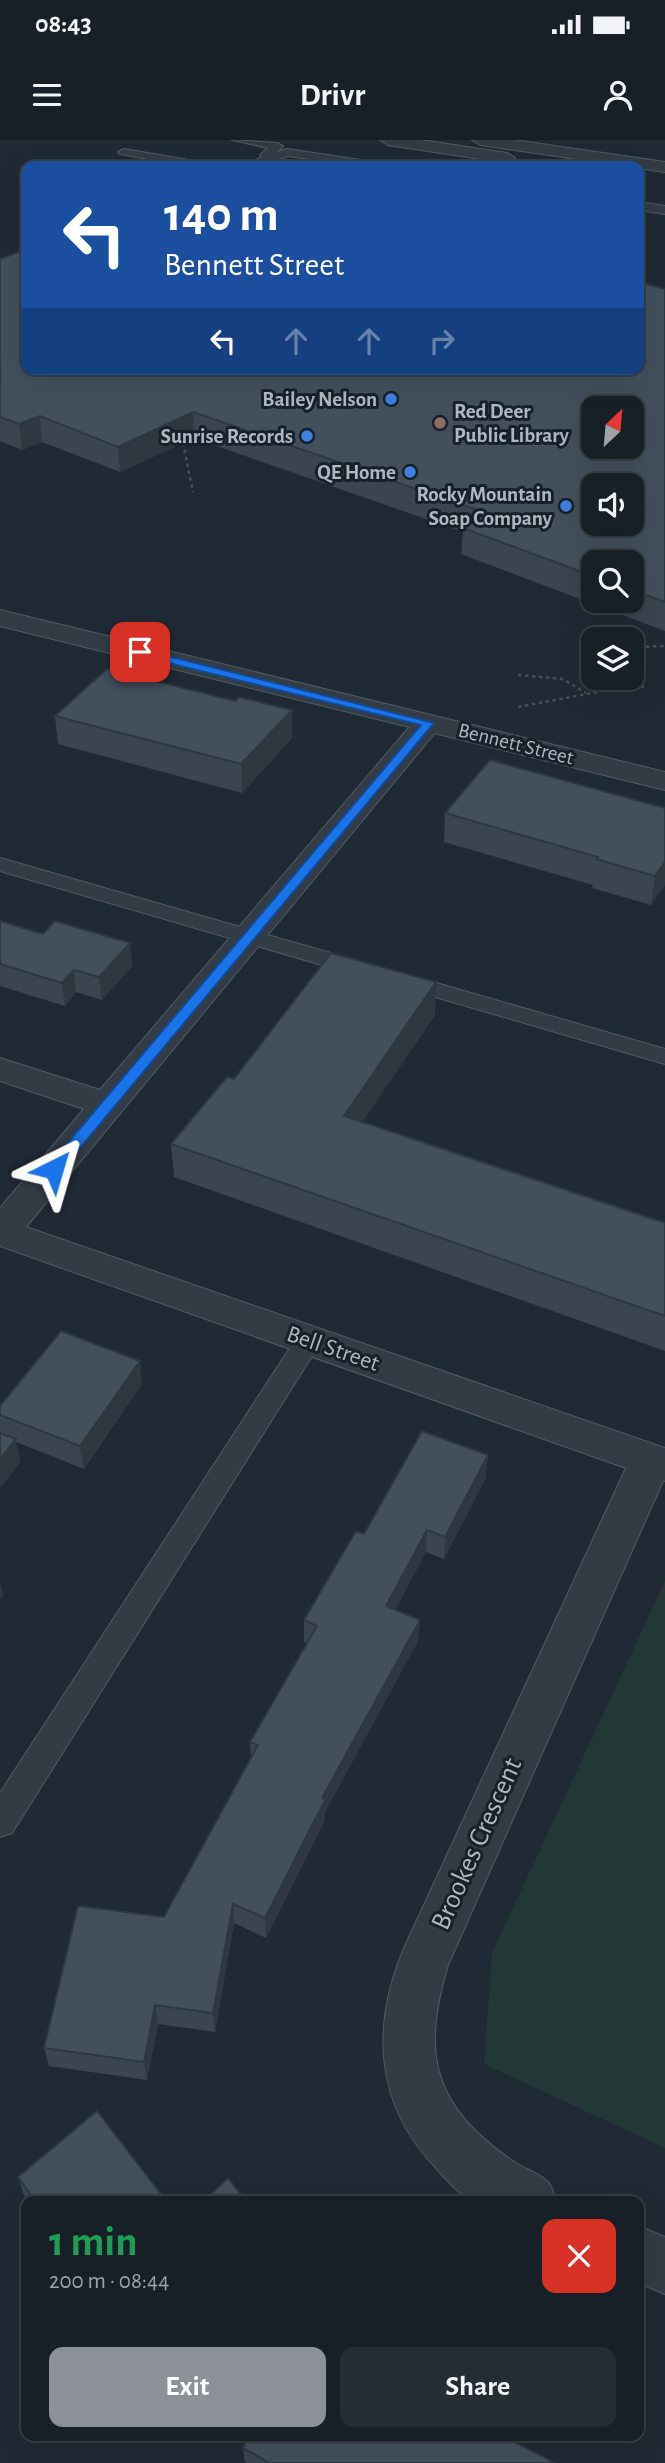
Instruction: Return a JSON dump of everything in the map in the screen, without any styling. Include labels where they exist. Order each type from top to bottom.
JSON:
[{"type":"street","points":[[388,140],[527,161]]},
{"type":"street","points":[[480,140],[624,161]]},
{"type":"street","points":[[644,164],[665,167]]},
{"type":"street","points":[[644,179],[665,182]]},
{"type":"street","name":"Bennett Street","points":[[0,618],[665,781]]},
{"type":"street","points":[[0,1233],[428,723]]},
{"type":"street","points":[[0,1069],[108,1105]]},
{"type":"street","name":"Bell Street","points":[[0,1233],[658,1462]]},
{"type":"street","name":"Brookes Crescent","points":[[520,2196],[474,2167],[439,2132],[415,2090],[409,2054],[410,2016],[423,1963],[658,1462]]},
{"type":"street","points":[[644,2256],[665,2266]]},
{"type":"lane","points":[[238,140],[277,146],[266,153],[266,160]]},
{"type":"lane","points":[[141,155],[164,146]]},
{"type":"lane","points":[[124,152],[176,161]]},
{"type":"lane","points":[[263,161],[286,152],[347,161]]},
{"type":"lane","points":[[644,207],[665,210]]},
{"type":"lane","points":[[0,864],[665,1057]]},
{"type":"lane","points":[[0,1822],[308,1341]]},
{"type":"path","points":[[183,443],[193,492]]},
{"type":"path","points":[[644,647],[665,646]]},
{"type":"path","points":[[517,675],[540,674],[575,682],[587,694]]},
{"type":"path","points":[[514,708],[619,690]]},
{"type":"green space","points":[[665,1581],[665,2148],[484,2064],[492,1953]]},
{"type":"building","points":[[21,251],[21,375],[644,375],[644,283],[665,289],[665,602],[644,594],[644,550],[581,550],[581,572],[463,528],[486,513],[193,412],[118,447],[40,416],[19,424],[0,417],[0,259]]},
{"type":"building","points":[[107,669],[235,701],[239,697],[292,710],[241,764],[55,716]]},
{"type":"building","points":[[490,760],[665,808],[665,862],[655,876],[445,813]]},
{"type":"building","points":[[0,921],[43,934],[55,921],[130,943],[99,977],[74,970],[62,983],[0,964]]},
{"type":"building","points":[[331,953],[436,982],[344,1116],[665,1223],[665,1316],[171,1144],[227,1077],[234,1079]]},
{"type":"building","points":[[61,1331],[140,1361],[80,1446],[0,1415],[0,1406]]},
{"type":"building","points":[[422,1431],[488,1455],[445,1537],[427,1530],[386,1606],[420,1620],[322,1798],[325,1800],[265,1918],[233,1904],[213,2013],[155,2005],[144,2062],[44,2048],[78,1906],[164,1917],[258,1745],[250,1742],[317,1626],[304,1620],[356,1531],[364,1534]]},
{"type":"building","points":[[0,1433],[16,1439],[0,1459]]},
{"type":"building","points":[[97,2111],[162,2196],[32,2196],[18,2177]]},
{"type":"building","points":[[228,2178],[242,2196],[209,2196]]},
{"type":"building","points":[[246,2441],[513,2441],[555,2463],[270,2463],[243,2448]]},
{"type":"place","name":"Bailey Nelson","points":[[391,399]]},
{"type":"place","name":"Red Deer Public Library","points":[[440,423]]},
{"type":"place","name":"Sunrise Records","points":[[307,436]]},
{"type":"place","name":"QE Home","points":[[410,472]]},
{"type":"place","name":"Rocky Mountain Soap Company","points":[[566,506]]},
{"type":"route","points":[[54,1169],[428,723],[140,652]]}]
